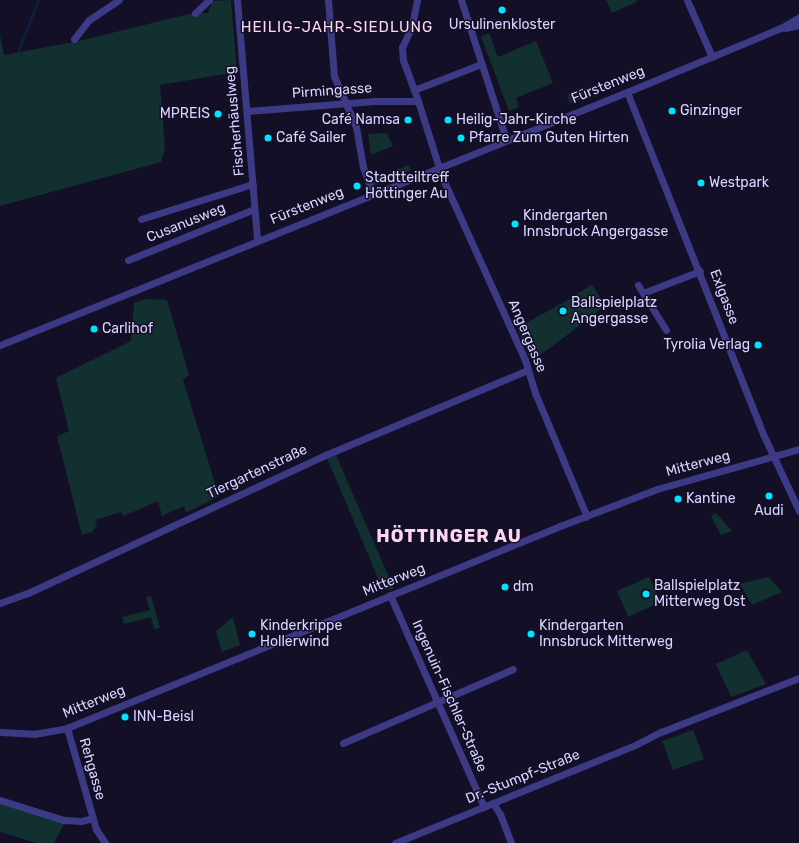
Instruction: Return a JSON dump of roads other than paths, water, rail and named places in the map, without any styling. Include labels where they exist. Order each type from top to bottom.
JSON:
[{"type":"street","points":[[74,39],[89,20],[119,0]]},
{"type":"street","points":[[195,13],[209,0]]},
{"type":"street","name":"Fischerhäuslweg","points":[[237,0],[257,240]]},
{"type":"street","points":[[328,0],[334,76],[344,103],[356,127],[363,167],[373,194]]},
{"type":"street","name":"Angergasse","points":[[417,0],[416,12],[404,39],[401,56],[418,101],[438,167],[528,370],[585,512],[584,517]]},
{"type":"street","points":[[461,0],[506,139]]},
{"type":"street","points":[[687,0],[712,57]]},
{"type":"street","name":"Fürstenweg","points":[[0,346],[21,336],[257,240],[712,57],[781,28],[799,17]]},
{"type":"street","name":"Fürstenweg","points":[[781,28],[799,25]]},
{"type":"street","points":[[414,90],[481,64]]},
{"type":"street","name":"Exlgasse","points":[[627,92],[774,456],[799,511]]},
{"type":"street","name":"Pirmingasse","points":[[247,111],[344,103],[418,101]]},
{"type":"street","points":[[141,219],[253,184]]},
{"type":"street","name":"Cusanusweg","points":[[128,260],[254,209]]},
{"type":"street","points":[[643,293],[700,271]]},
{"type":"street","points":[[638,285],[666,330]]},
{"type":"street","name":"Tiergartenstraße","points":[[0,603],[28,593],[323,456],[528,370]]},
{"type":"street","name":"Mitterweg","points":[[0,732],[28,734],[67,728],[390,595],[657,489],[799,449]]},
{"type":"street","name":"Ingenuin-Fischler-Straße","points":[[390,595],[484,806]]},
{"type":"street","points":[[343,743],[513,669]]},
{"type":"street","name":"Dr.-Stumpf-Straße","points":[[395,843],[799,678]]},
{"type":"street","name":"Rehgasse","points":[[67,728],[93,818]]},
{"type":"street","points":[[0,800],[64,820],[81,821],[93,818],[105,843]]},
{"type":"street","points":[[493,803],[500,814],[511,843]]},
{"type":"waterway","points":[[18,53],[39,0]]},
{"type":"place","name":"Ursulinenkloster","points":[[502,10]]},
{"type":"place","name":"Ginzinger","points":[[672,111]]},
{"type":"place","name":"MPREIS","points":[[218,114]]},
{"type":"place","name":"Café Namsa","points":[[408,120]]},
{"type":"place","name":"Heilig-Jahr-Kirche","points":[[448,120]]},
{"type":"place","name":"Café Sailer","points":[[268,138]]},
{"type":"place","name":"Pfarre Zum Guten Hirten","points":[[461,138]]},
{"type":"place","name":"Westpark","points":[[701,183]]},
{"type":"place","name":"Stadtteiltreff Höttinger Au","points":[[357,186]]},
{"type":"place","name":"Kindergarten Innsbruck Angergasse","points":[[515,224]]},
{"type":"place","name":"Ballspielplatz Angergasse","points":[[563,311]]},
{"type":"place","name":"Carlihof","points":[[94,329]]},
{"type":"place","name":"Tyrolia Verlag","points":[[758,345]]},
{"type":"place","name":"Audi","points":[[769,496]]},
{"type":"place","name":"Kantine","points":[[678,499]]},
{"type":"place","name":"dm","points":[[505,587]]},
{"type":"place","name":"Ballspielplatz Mitterweg Ost","points":[[646,594]]},
{"type":"place","name":"Kinderkrippe Hollerwind","points":[[252,634]]},
{"type":"place","name":"Kindergarten Innsbruck Mitterweg","points":[[531,634]]},
{"type":"place","name":"INN-Beisl","points":[[125,717]]},
{"type":"district","name":"HEILIG-JAHR-SIEDLUNG","points":[[337,28]]},
{"type":"district","name":"HÖTTINGER AU","points":[[449,536]]}]
